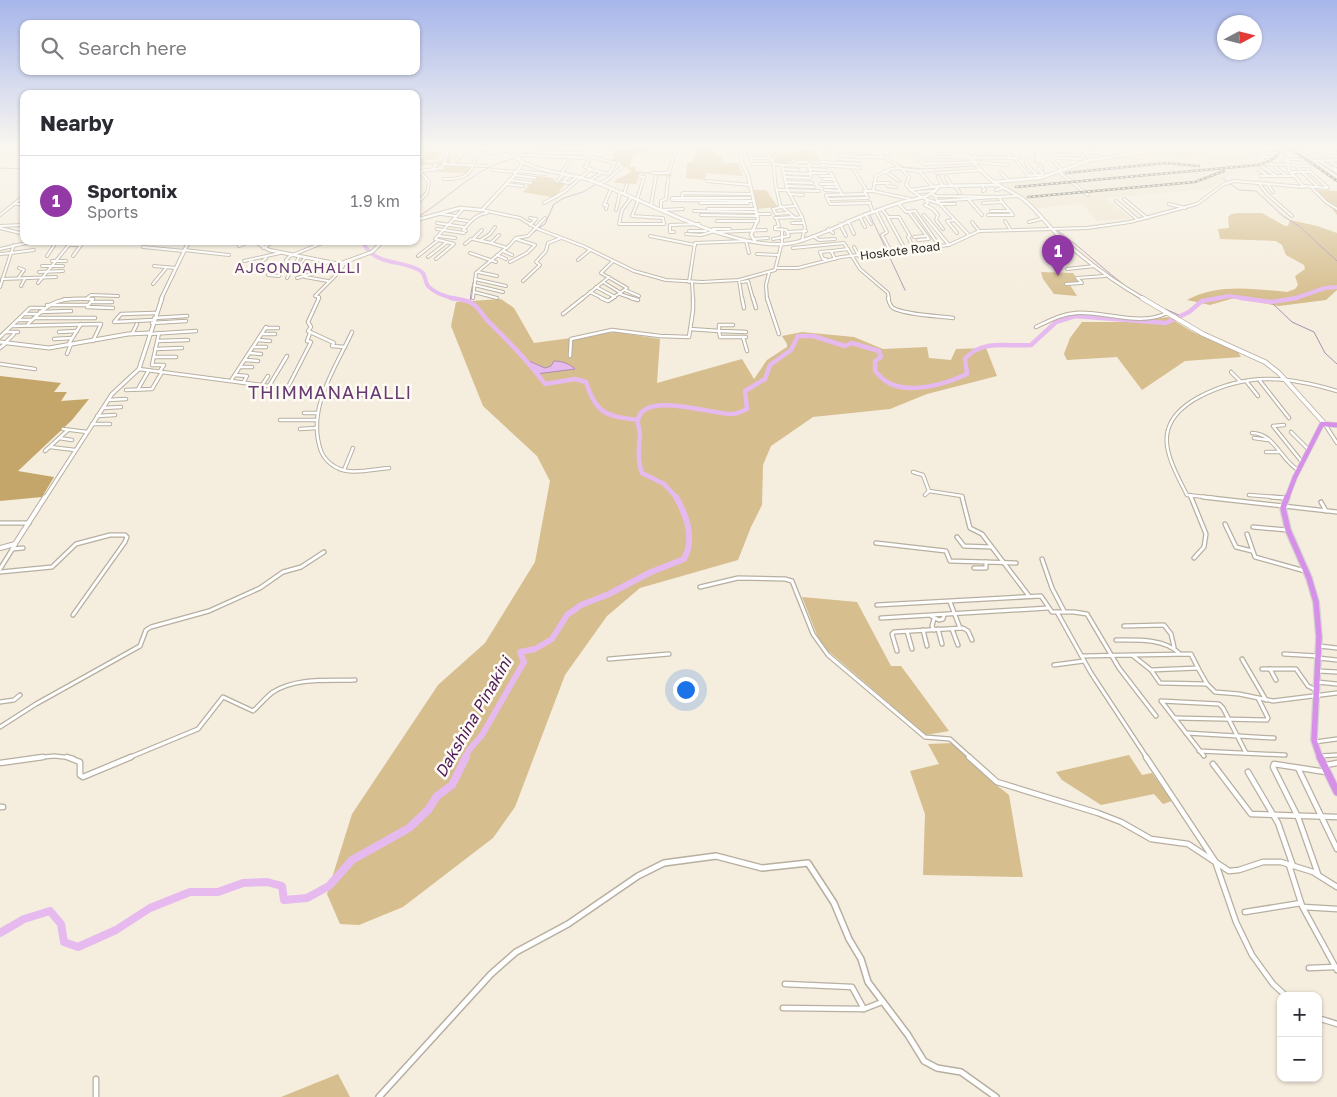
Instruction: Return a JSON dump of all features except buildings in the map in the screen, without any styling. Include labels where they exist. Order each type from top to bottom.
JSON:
[{"type":"highway","points":[[1337,425],[1324,423],[1298,470],[1284,506],[1288,530],[1306,571],[1318,612],[1319,646],[1314,742],[1324,769],[1337,792]]},
{"type":"main road","points":[[1019,197],[1094,266],[1135,296]]},
{"type":"main road","points":[[1098,269],[1105,276],[1135,296],[1185,324],[1214,339],[1260,358],[1286,380],[1324,423]]},
{"type":"street","points":[[482,210],[494,197]]},
{"type":"street","points":[[544,202],[554,197]]},
{"type":"street","points":[[606,209],[607,205],[604,205],[608,197]]},
{"type":"street","points":[[616,210],[621,197]]},
{"type":"street","points":[[628,197],[714,230],[753,240],[784,244],[802,241],[840,224],[898,203],[926,197]]},
{"type":"street","points":[[631,199],[626,208],[622,210],[619,224],[664,224],[663,218],[632,216],[638,197]]},
{"type":"street","points":[[651,205],[652,197]]},
{"type":"street","points":[[662,210],[661,201],[666,197]]},
{"type":"street","points":[[689,197],[751,199]]},
{"type":"street","points":[[731,197],[751,199]]},
{"type":"street","points":[[779,197],[781,207],[794,217]]},
{"type":"street","points":[[792,197],[804,222],[806,231],[802,241]]},
{"type":"street","points":[[897,197],[910,200]]},
{"type":"street","points":[[935,197],[968,234]]},
{"type":"street","points":[[938,202],[995,197]]},
{"type":"street","points":[[988,215],[1013,215],[997,197]]},
{"type":"street","name":"Hoskote Road","points":[[777,268],[798,268],[828,259],[940,247],[957,243],[968,234],[979,230],[1091,228],[1186,209],[1207,197]]},
{"type":"street","points":[[1271,197],[1292,216]]},
{"type":"street","points":[[1321,197],[1337,209]]},
{"type":"street","points":[[672,198],[751,199],[672,200],[672,198]]},
{"type":"street","points":[[870,202],[830,204],[828,199],[868,198],[886,230],[887,233],[882,235],[891,252]]},
{"type":"street","points":[[0,215],[20,199]]},
{"type":"street","points":[[700,203],[751,199]]},
{"type":"street","points":[[751,199],[758,221],[751,234],[753,240]]},
{"type":"street","points":[[920,199],[956,204],[956,200]]},
{"type":"street","points":[[1124,199],[1147,218]]},
{"type":"street","points":[[969,200],[982,215]]},
{"type":"street","points":[[926,201],[928,203],[925,205],[932,208],[938,215],[936,220],[943,229]]},
{"type":"street","points":[[1116,201],[1138,220]]},
{"type":"street","points":[[994,202],[999,208]]},
{"type":"street","points":[[983,203],[1002,202]]},
{"type":"street","points":[[898,203],[908,212],[929,239],[918,240]]},
{"type":"street","points":[[986,203],[990,207]]},
{"type":"street","points":[[1177,203],[1186,209]]},
{"type":"street","points":[[13,204],[20,204]]},
{"type":"street","points":[[1169,204],[1182,207]]},
{"type":"street","points":[[788,213],[776,214],[772,208],[796,206]]},
{"type":"street","points":[[437,241],[434,240],[464,207]]},
{"type":"street","points":[[420,219],[464,207],[520,218],[536,229],[562,238],[647,276],[691,282],[748,281],[756,308]]},
{"type":"street","points":[[662,210],[683,209]]},
{"type":"street","points":[[708,209],[770,214]]},
{"type":"street","points":[[882,209],[906,251]]},
{"type":"street","points":[[694,211],[756,213]]},
{"type":"street","points":[[991,211],[1010,211]]},
{"type":"street","points":[[437,229],[465,232],[463,230],[473,218],[481,213],[492,212]]},
{"type":"street","points":[[908,212],[914,212],[940,247]]},
{"type":"street","points":[[494,216],[498,213]]},
{"type":"street","points":[[701,215],[756,213]]},
{"type":"street","points":[[441,214],[456,216]]},
{"type":"street","points":[[866,214],[871,224]]},
{"type":"street","points":[[924,215],[949,245]]},
{"type":"street","points":[[802,217],[776,219],[779,226],[774,227],[788,232],[806,231]]},
{"type":"street","points":[[860,217],[865,227]]},
{"type":"street","points":[[888,217],[899,217],[910,236],[908,237],[911,243]]},
{"type":"street","points":[[530,218],[536,219],[530,225]]},
{"type":"street","points":[[473,298],[475,279],[478,272],[515,239],[528,236],[545,218]]},
{"type":"street","points":[[454,219],[468,221]]},
{"type":"street","points":[[1029,222],[1030,220],[1041,219]]},
{"type":"street","points":[[955,220],[947,221],[957,233]]},
{"type":"street","points":[[717,221],[758,221]]},
{"type":"street","points":[[848,221],[854,234]]},
{"type":"street","points":[[1005,221],[1010,229]]},
{"type":"street","points":[[792,222],[804,222]]},
{"type":"street","points":[[972,222],[979,230]]},
{"type":"street","points":[[437,223],[463,227]]},
{"type":"street","points":[[674,232],[670,232],[670,225],[699,224]]},
{"type":"street","points":[[840,224],[846,236]]},
{"type":"street","points":[[0,227],[20,225]]},
{"type":"street","points":[[0,227],[20,232]]},
{"type":"street","points":[[480,241],[491,233],[495,227]]},
{"type":"street","points":[[686,234],[730,229]]},
{"type":"street","points":[[739,281],[769,273],[777,268],[778,255],[784,244],[782,229]]},
{"type":"street","points":[[828,229],[833,233]]},
{"type":"street","points":[[466,244],[482,230]]},
{"type":"street","points":[[688,230],[766,230]]},
{"type":"street","points":[[773,239],[789,237],[788,232]]},
{"type":"street","points":[[491,243],[499,235]]},
{"type":"street","points":[[438,236],[456,238]]},
{"type":"street","points":[[650,236],[667,241],[695,245],[697,243],[768,238]]},
{"type":"street","points":[[814,236],[818,240],[834,239]]},
{"type":"street","points":[[914,236],[926,236]]},
{"type":"street","points":[[523,281],[540,265],[536,262],[546,251],[548,243],[562,238]]},
{"type":"street","points":[[471,239],[507,248]]},
{"type":"street","points":[[510,262],[527,253],[535,245],[515,239]]},
{"type":"street","points":[[418,256],[437,241],[454,244],[436,259]]},
{"type":"street","points":[[746,241],[749,253]]},
{"type":"street","points":[[428,257],[446,242]]},
{"type":"street","points":[[791,243],[793,249],[844,243],[860,269],[888,293],[889,303],[893,308],[918,314],[953,318]]},
{"type":"street","points":[[20,244],[1,249],[0,255],[34,250]]},
{"type":"street","points":[[0,287],[14,245]]},
{"type":"street","points":[[47,256],[54,245]]},
{"type":"street","points":[[38,282],[58,261],[69,245],[81,245],[73,256]]},
{"type":"street","points":[[0,571],[15,544],[102,408],[139,369],[155,313],[187,245]]},
{"type":"street","points":[[259,245],[290,256],[344,264],[372,252],[379,245]]},
{"type":"street","points":[[263,248],[268,245]]},
{"type":"street","points":[[268,275],[279,276],[290,256],[317,245]]},
{"type":"street","points":[[570,356],[572,352],[570,340],[584,335],[612,330],[686,338],[689,336],[691,282],[695,245]]},
{"type":"street","points":[[143,247],[215,252],[222,253],[221,255],[229,255]]},
{"type":"street","points":[[854,248],[859,256]]},
{"type":"street","points":[[578,260],[590,250]]},
{"type":"street","points":[[832,251],[848,250]]},
{"type":"street","points":[[502,251],[512,255]]},
{"type":"street","points":[[828,259],[823,259],[820,252],[831,251],[835,258]]},
{"type":"street","points":[[244,261],[253,257],[274,257],[280,253]]},
{"type":"street","points":[[470,253],[496,262]]},
{"type":"street","points":[[757,254],[778,255]]},
{"type":"street","points":[[497,255],[506,259]]},
{"type":"street","points":[[287,278],[299,257]]},
{"type":"street","points":[[820,257],[822,261]]},
{"type":"street","points":[[260,264],[266,258]]},
{"type":"street","points":[[294,272],[305,258]]},
{"type":"street","points":[[816,258],[818,262]]},
{"type":"street","points":[[314,266],[318,260]]},
{"type":"street","points":[[52,261],[66,261]]},
{"type":"street","points":[[159,266],[165,261]]},
{"type":"street","points":[[286,261],[301,262]]},
{"type":"street","points":[[590,292],[608,301],[628,288],[601,272],[613,261]]},
{"type":"street","points":[[320,268],[327,262]]},
{"type":"street","points":[[283,389],[289,385],[311,342],[307,341],[310,333],[308,331],[311,327],[308,322],[319,297],[315,296],[340,271],[344,264]]},
{"type":"street","points":[[42,266],[63,266]]},
{"type":"street","points":[[154,266],[176,268]]},
{"type":"street","points":[[1067,269],[1094,266]]},
{"type":"street","points":[[153,284],[167,267]]},
{"type":"street","points":[[19,268],[24,270],[19,278]]},
{"type":"street","points":[[39,272],[63,271]]},
{"type":"street","points":[[281,272],[340,271]]},
{"type":"street","points":[[297,278],[311,272]]},
{"type":"street","points":[[478,272],[497,276]]},
{"type":"street","points":[[769,273],[764,285],[779,334]]},
{"type":"street","points":[[303,276],[329,281]]},
{"type":"street","points":[[1066,284],[1082,283],[1077,278],[1079,277],[1105,276]]},
{"type":"street","points":[[2,279],[56,277]]},
{"type":"street","points":[[563,314],[609,277]]},
{"type":"street","points":[[22,286],[25,278]]},
{"type":"street","points":[[475,279],[506,286]]},
{"type":"street","points":[[739,281],[744,308]]},
{"type":"street","points":[[602,282],[620,293],[638,300]]},
{"type":"street","points":[[474,285],[503,292]]},
{"type":"street","points":[[596,287],[615,297]]},
{"type":"street","points":[[625,290],[639,296]]},
{"type":"street","points":[[474,292],[497,298]]},
{"type":"street","points":[[86,299],[91,295],[118,296]]},
{"type":"street","points":[[28,324],[47,304],[58,299],[93,299],[92,302]]},
{"type":"street","points":[[47,304],[89,305],[92,302],[112,302]]},
{"type":"street","points":[[89,305],[87,307],[114,308]]},
{"type":"street","points":[[0,337],[31,308],[44,308]]},
{"type":"street","points":[[24,314],[71,312]]},
{"type":"street","points":[[155,313],[121,314],[114,322],[187,316]]},
{"type":"street","points":[[1036,327],[1043,325],[1049,320],[1073,314],[1139,318],[1161,318],[1167,314]]},
{"type":"street","points":[[18,320],[95,318]]},
{"type":"street","points":[[153,320],[186,321]]},
{"type":"street","points":[[12,326],[28,324],[102,324],[92,340]]},
{"type":"street","points":[[67,354],[81,324]]},
{"type":"street","points":[[132,334],[137,324]]},
{"type":"street","points":[[733,325],[719,325],[720,337],[744,337],[747,351]]},
{"type":"street","points":[[232,379],[266,327],[278,328]]},
{"type":"street","points":[[690,329],[746,332]]},
{"type":"street","points":[[59,332],[77,330]]},
{"type":"street","points":[[0,342],[49,348],[132,334],[196,331]]},
{"type":"street","points":[[6,332],[18,332]]},
{"type":"street","points":[[172,340],[178,332]]},
{"type":"street","points":[[352,332],[322,397],[317,413],[316,437],[324,459],[344,470],[389,468]]},
{"type":"street","points":[[159,333],[152,365],[169,365]]},
{"type":"street","points":[[310,333],[324,341],[334,343],[332,346],[345,346]]},
{"type":"street","points":[[0,348],[14,334]]},
{"type":"street","points":[[262,334],[274,334]]},
{"type":"street","points":[[54,339],[73,338]]},
{"type":"street","points":[[157,341],[188,340]]},
{"type":"street","points":[[257,340],[270,341]]},
{"type":"street","points":[[253,347],[266,347]]},
{"type":"street","points":[[155,349],[182,348]]},
{"type":"street","points":[[249,353],[261,354]]},
{"type":"street","points":[[154,357],[176,357]]},
{"type":"street","points":[[269,386],[287,357],[294,357]]},
{"type":"street","points":[[244,360],[258,361]]},
{"type":"street","points":[[0,364],[35,369]]},
{"type":"street","points":[[126,390],[153,388],[164,365]]},
{"type":"street","points":[[240,367],[252,367]]},
{"type":"street","points":[[139,369],[269,386],[283,389],[289,395],[296,396],[314,394],[322,397],[377,394]]},
{"type":"street","points":[[138,390],[149,370]]},
{"type":"street","points":[[1231,372],[1241,381]]},
{"type":"street","points":[[234,375],[247,376],[243,383]]},
{"type":"street","points":[[262,385],[268,376]]},
{"type":"street","points":[[1260,380],[1289,418]]},
{"type":"street","points":[[1337,391],[1286,380],[1241,381],[1219,386],[1191,400],[1182,407],[1168,430],[1167,440],[1175,468],[1187,495],[1337,512]]},
{"type":"street","points":[[1246,381],[1258,396]]},
{"type":"street","points":[[305,396],[308,388]]},
{"type":"street","points":[[296,396],[299,390]]},
{"type":"street","points":[[108,400],[126,399]]},
{"type":"street","points":[[102,408],[120,407]]},
{"type":"street","points":[[304,413],[317,413]]},
{"type":"street","points":[[97,416],[115,415]]},
{"type":"street","points":[[280,420],[316,420]]},
{"type":"street","points":[[1324,423],[1337,443]]},
{"type":"street","points":[[92,424],[110,424]]},
{"type":"street","points":[[1284,425],[1273,426],[1302,462]]},
{"type":"street","points":[[300,429],[316,428]]},
{"type":"street","points":[[46,451],[66,429],[87,432]]},
{"type":"street","points":[[1291,432],[1308,450]]},
{"type":"street","points":[[1270,441],[1253,436],[1263,434],[1270,441],[1291,466],[1298,470]]},
{"type":"street","points":[[59,438],[72,440]]},
{"type":"street","points":[[50,447],[75,450]]},
{"type":"street","points":[[344,470],[353,448]]},
{"type":"street","points":[[1266,452],[1279,453]]},
{"type":"street","points":[[913,472],[923,475],[928,490],[925,495]]},
{"type":"street","points":[[928,490],[962,496],[970,528],[980,532],[1030,596]]},
{"type":"street","points":[[1190,495],[1206,534],[1204,547],[1194,558]]},
{"type":"street","points":[[1249,495],[1286,498]]},
{"type":"street","points":[[1321,502],[1327,511]]},
{"type":"street","points":[[0,523],[29,523]]},
{"type":"street","points":[[1225,524],[1236,547],[1253,551]]},
{"type":"street","points":[[1253,526],[1288,530]]},
{"type":"street","points":[[0,571],[52,567],[76,544],[110,534],[126,535],[125,542],[73,615]]},
{"type":"street","points":[[1248,534],[1253,551],[1260,560],[1306,571]]},
{"type":"street","points":[[957,538],[964,546],[991,547]]},
{"type":"street","points":[[876,543],[946,551],[950,561],[1016,563]]},
{"type":"street","points":[[0,548],[15,544]]},
{"type":"street","points":[[12,550],[23,548]]},
{"type":"street","points":[[0,727],[43,700],[140,646],[146,630],[151,627],[209,611],[260,588],[283,572],[301,566],[324,552]]},
{"type":"street","points":[[1042,559],[1052,588],[1065,611]]},
{"type":"street","points":[[974,568],[986,568],[986,562]]},
{"type":"street","points":[[700,587],[738,578],[785,579],[792,581],[813,634],[828,655],[925,737],[950,738],[997,782],[1098,812],[1121,822],[1151,839],[1188,844],[1230,871],[1238,872],[1260,862],[1270,861],[1318,874],[1337,886]]},
{"type":"street","points":[[877,605],[1042,596],[1052,612],[1065,611],[1087,614],[1126,678],[1156,716]]},
{"type":"street","points":[[950,602],[960,628]]},
{"type":"street","points":[[881,618],[932,617],[942,620],[944,615],[1048,608]]},
{"type":"street","points":[[1056,612],[1084,662],[1215,861],[1217,871],[1246,947],[1261,971],[1282,992]]},
{"type":"street","points":[[932,617],[932,626],[936,630],[942,644]]},
{"type":"street","points":[[1124,626],[1164,625],[1171,634],[1174,647],[1179,654]]},
{"type":"street","points":[[897,651],[892,633],[960,628],[967,630],[972,640]]},
{"type":"street","points":[[952,629],[958,645]]},
{"type":"street","points":[[923,630],[927,646]]},
{"type":"street","points":[[907,631],[912,649]]},
{"type":"street","points":[[1116,640],[1141,640],[1174,647]]},
{"type":"street","points":[[1319,646],[1337,648]]},
{"type":"street","points":[[609,659],[669,654]]},
{"type":"street","points":[[1082,656],[1192,654],[1207,684],[1215,692],[1283,702],[1317,694],[1337,693]]},
{"type":"street","points":[[1284,654],[1337,660]]},
{"type":"street","points":[[1133,655],[1152,670],[1160,683],[1207,684]]},
{"type":"street","points":[[1242,659],[1266,700]]},
{"type":"street","points":[[1054,664],[1084,662]]},
{"type":"street","points":[[1152,670],[1198,668]]},
{"type":"street","points":[[1262,669],[1296,669],[1308,686],[1317,694]]},
{"type":"street","points":[[1269,669],[1276,680]]},
{"type":"street","points":[[1318,670],[1337,672]]},
{"type":"street","points":[[0,763],[56,756],[76,758],[80,762],[80,776],[83,777],[145,753],[198,729],[222,697],[253,712],[270,694],[285,686],[306,682],[356,680]]},
{"type":"street","points":[[1317,682],[1337,684]]},
{"type":"street","points":[[0,702],[14,700],[20,695]]},
{"type":"street","points":[[1175,718],[1268,719],[1258,698]]},
{"type":"street","points":[[1204,756],[1161,701],[1219,704],[1246,753]]},
{"type":"street","points":[[1186,734],[1274,738]]},
{"type":"street","points":[[1314,742],[1337,739]]},
{"type":"street","points":[[1200,751],[1285,755]]},
{"type":"street","points":[[1319,756],[1337,755]]},
{"type":"street","points":[[1318,874],[1298,817],[1273,767],[1274,764],[1298,768],[1324,769],[1337,763]]},
{"type":"street","points":[[1213,764],[1251,814],[1337,817]]},
{"type":"street","points":[[1298,768],[1337,849]]},
{"type":"street","points":[[1248,772],[1286,840],[1291,866],[1291,879],[1302,905],[1336,969]]},
{"type":"street","points":[[379,1097],[491,974],[516,952],[568,924],[638,876],[664,863],[719,856],[762,868],[808,863],[832,900],[848,937],[861,959],[868,982],[908,1035],[924,1061],[938,1068],[961,1072],[996,1097]]},
{"type":"street","points":[[1245,912],[1302,905],[1337,909]]},
{"type":"street","points":[[1309,968],[1336,969]]},
{"type":"street","points":[[785,984],[852,987],[864,1009]]},
{"type":"street","points":[[783,1008],[864,1009],[882,1002]]},
{"type":"street","points":[[1322,1019],[1337,1024]]},
{"type":"street","points":[[96,1079],[96,1097]]},
{"type":"shaded area","points":[[755,197],[771,197],[778,207],[757,209]]},
{"type":"shaded area","points":[[1022,197],[1114,197],[1105,198],[1131,219],[1097,221],[1082,204],[1037,208]]},
{"type":"shaded area","points":[[1323,197],[1337,197],[1337,215]]},
{"type":"shaded area","points":[[1262,213],[1285,226],[1288,226],[1290,220],[1337,233],[1337,290],[1326,300],[1279,306],[1234,298],[1210,305],[1187,300],[1211,291],[1223,289],[1236,288],[1287,292],[1295,289],[1298,285],[1295,276],[1305,269],[1304,265],[1286,255],[1282,245],[1276,241],[1220,239],[1218,229],[1229,228],[1228,217],[1231,214]]},
{"type":"shaded area","points":[[1041,272],[1073,273],[1081,284],[1070,285],[1077,296],[1054,294],[1043,279]]},
{"type":"shaded area","points":[[501,299],[514,308],[534,343],[615,332],[660,339],[657,383],[742,359],[754,379],[767,360],[787,347],[782,336],[802,332],[854,337],[883,349],[927,347],[929,358],[951,360],[956,349],[986,348],[997,376],[927,394],[890,409],[813,417],[771,446],[763,465],[762,505],[738,560],[640,588],[607,616],[565,675],[515,807],[493,838],[403,907],[359,925],[340,924],[327,894],[352,814],[438,685],[485,643],[535,562],[550,481],[537,456],[483,406],[451,326],[456,302]]},
{"type":"shaded area","points":[[1168,317],[1191,331],[1238,352],[1241,357],[1185,361],[1142,390],[1117,357],[1067,360],[1064,354],[1070,338],[1082,322],[1134,322]]},
{"type":"shaded area","points":[[529,361],[545,368],[551,366],[554,361],[560,362],[568,364],[575,369],[536,374],[527,363]]},
{"type":"shaded area","points":[[0,376],[61,383],[54,392],[67,392],[61,401],[89,399],[72,420],[18,471],[54,477],[42,497],[0,501]]},
{"type":"shaded area","points":[[802,597],[857,602],[891,666],[901,666],[949,731],[926,735],[826,649],[817,635]]},
{"type":"shaded area","points":[[953,743],[1009,795],[1023,877],[923,875],[925,814],[910,771],[939,764],[928,744]]},
{"type":"shaded area","points":[[1129,755],[1142,775],[1152,773],[1172,801],[1163,804],[1154,794],[1101,805],[1062,780],[1056,772]]},
{"type":"shaded area","points":[[338,1074],[350,1097],[281,1097]]},
{"type":"waterway","points":[[420,216],[446,197]]},
{"type":"waterway","points":[[539,228],[545,224],[554,204],[567,197]]},
{"type":"waterway","points":[[1022,197],[1038,212]]},
{"type":"waterway","points":[[1263,197],[1283,216],[1299,226],[1337,261]]},
{"type":"waterway","points":[[870,215],[905,290]]},
{"type":"waterway","points":[[530,235],[537,230]]},
{"type":"waterway","points":[[1057,230],[1129,289]]},
{"type":"waterway","points":[[364,245],[373,255],[419,270],[423,273],[431,289],[441,295],[455,299]]},
{"type":"waterway","points":[[371,255],[381,245]]},
{"type":"waterway","points":[[470,302],[474,278],[485,263],[499,253]]},
{"type":"waterway","name":"Dakshina Pinakini","points":[[1295,298],[1325,288],[1337,287]]},
{"type":"waterway","name":"Dakshina Pinakini","points":[[1213,299],[1229,296],[1250,299]]},
{"type":"waterway","name":"Dakshina Pinakini","points":[[638,420],[643,411],[665,405],[732,414],[747,409],[745,391],[765,379],[770,365],[791,350],[798,336],[813,336],[845,346],[852,343],[879,351],[881,357],[875,361],[875,371],[887,382],[896,386],[916,388],[949,381],[967,374],[965,359],[979,349],[995,345],[1031,345],[1056,322],[1075,316],[1166,323],[1189,312],[1202,301],[1220,298]]},
{"type":"waterway","name":"Dakshina Pinakini","points":[[1241,298],[1271,302],[1295,298]]},
{"type":"waterway","points":[[455,299],[475,306],[526,360],[545,384],[575,379],[586,382],[594,401],[604,412],[618,417],[638,420]]},
{"type":"waterway","points":[[1270,301],[1292,322],[1314,332],[1325,353],[1337,364]]},
{"type":"waterway","points":[[1165,309],[1181,316]]},
{"type":"waterway","name":"Dakshina Pinakini","points":[[638,420],[640,435],[639,459],[642,473],[664,484],[677,498]]},
{"type":"waterway","name":"Dakshina Pinakini","points":[[465,758],[469,750],[482,735],[524,662],[520,652],[535,649],[552,639],[567,615],[581,605],[609,594],[651,572],[684,559],[689,544],[688,528],[676,497]]},
{"type":"waterway","name":"Dakshina Pinakini","points":[[0,933],[24,919],[50,911],[61,924],[64,942],[78,947],[116,930],[150,908],[190,892],[218,892],[243,883],[267,882],[282,886],[284,900],[307,898],[329,886],[352,860],[409,828],[428,810],[437,796],[452,785],[466,757]]},
{"type":"place","name":"Sportonix","points":[[1058,276]]},
{"type":"district","name":"AJGONDAHALLI","points":[[298,268]]},
{"type":"district","name":"THIMMANAHALLI","points":[[330,393]]}]
